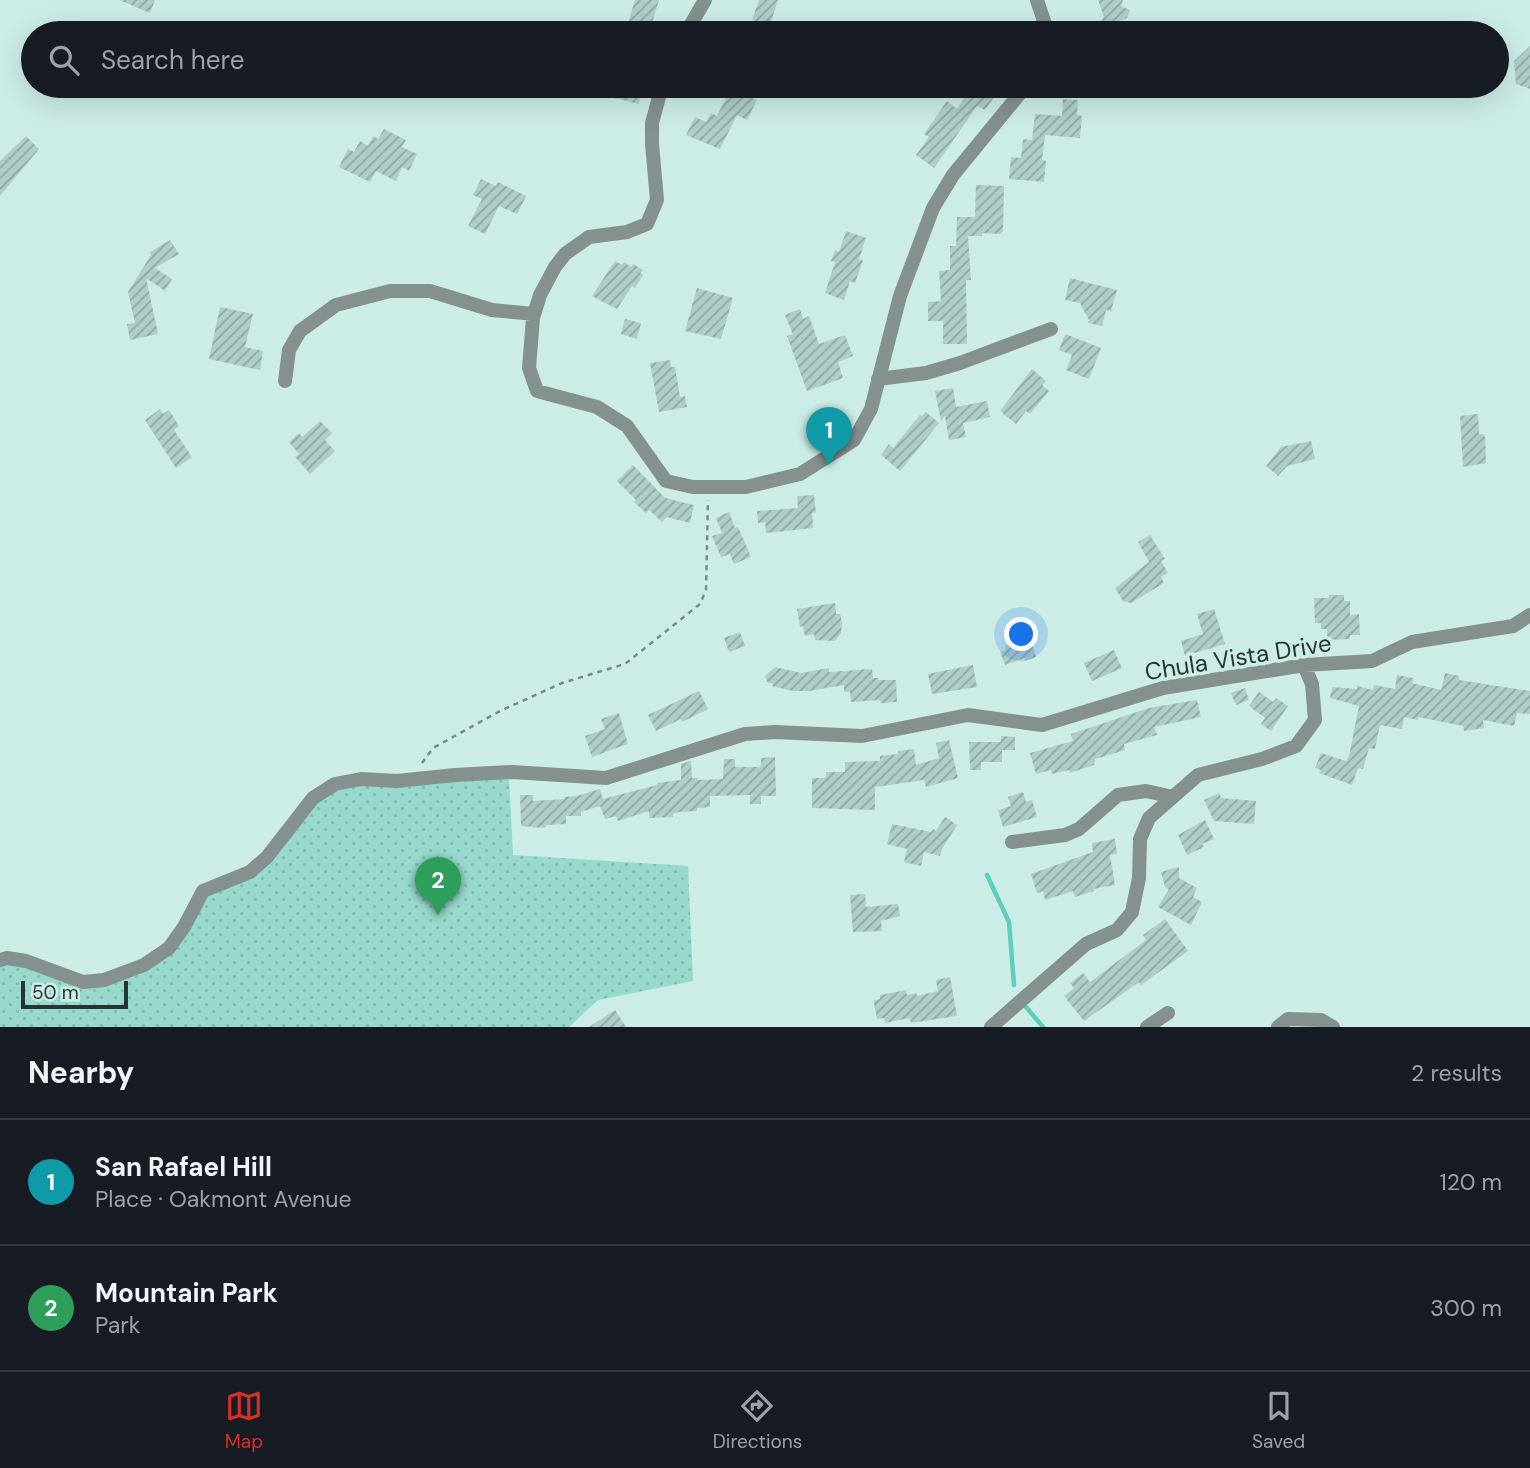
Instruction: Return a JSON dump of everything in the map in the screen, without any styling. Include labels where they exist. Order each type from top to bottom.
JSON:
[{"type":"street","points":[[693,21],[705,0]]},
{"type":"street","points":[[1037,0],[1044,21]]},
{"type":"street","points":[[659,98],[652,123],[657,200],[647,225],[627,232],[589,237],[565,254],[547,278],[534,314],[529,368],[537,391],[597,407],[627,426],[666,481],[693,487],[746,487],[800,474],[854,440],[871,409],[900,296],[933,208],[953,175],[1016,98]]},
{"type":"street","points":[[285,381],[289,350],[300,331],[336,305],[390,290],[429,291],[492,310],[534,314]]},
{"type":"street","points":[[878,379],[926,373],[1051,329]]},
{"type":"street","name":"Chula Vista Drive","points":[[0,960],[7,958],[26,961],[83,982],[104,980],[144,964],[169,948],[184,927],[203,891],[250,872],[267,857],[313,798],[335,784],[361,779],[409,780],[512,772],[606,778],[745,734],[775,732],[862,736],[968,716],[1042,725],[1163,688],[1304,665],[1372,661],[1412,642],[1513,626],[1530,615]]},
{"type":"street","points":[[990,1027],[1086,944],[1117,930],[1132,912],[1139,878],[1140,839],[1149,818],[1199,775],[1262,759],[1296,746],[1315,720],[1312,684],[1304,665]]},
{"type":"street","points":[[1012,842],[1065,835],[1079,829],[1118,795],[1146,791],[1173,797]]},
{"type":"street","points":[[1147,1027],[1168,1013]]},
{"type":"street","points":[[1278,1027],[1288,1019],[1321,1020],[1333,1027]]},
{"type":"path","points":[[409,780],[433,748],[441,743],[500,711],[562,683],[625,664],[700,604],[706,590],[709,487]]},
{"type":"green space","points":[[509,778],[513,855],[688,866],[693,981],[598,1000],[569,1027],[0,1027],[0,954],[78,981],[147,960],[168,944],[194,899],[254,866],[313,794],[344,781]]},
{"type":"building","points":[[119,0],[155,0],[150,13]]},
{"type":"building","points":[[635,0],[659,0],[653,21],[629,21]]},
{"type":"building","points":[[759,0],[778,0],[771,21],[752,20]]},
{"type":"building","points":[[1098,0],[1123,0],[1121,6],[1130,10],[1127,18],[1119,21],[1102,21],[1104,17]]},
{"type":"building","points":[[1530,46],[1530,89],[1516,84],[1514,61]]},
{"type":"building","points":[[614,98],[640,98],[639,104]]},
{"type":"building","points":[[726,98],[757,100],[747,120],[737,115],[720,149],[686,135],[695,117],[706,122],[711,113],[717,116]]},
{"type":"building","points":[[964,98],[994,98],[985,110],[977,106],[934,168],[916,155],[929,137],[924,134],[947,101],[957,109]]},
{"type":"building","points":[[1063,99],[1078,100],[1077,115],[1082,116],[1080,138],[1045,135],[1042,160],[1046,161],[1044,182],[1009,179],[1011,157],[1021,158],[1023,139],[1032,140],[1035,114],[1062,116]]},
{"type":"building","points":[[384,129],[406,140],[402,147],[417,154],[409,171],[402,167],[396,181],[376,171],[370,182],[339,167],[348,149],[354,152],[360,141],[368,146],[373,136],[378,139]]},
{"type":"building","points":[[26,136],[39,149],[0,196],[0,161]]},
{"type":"building","points":[[481,179],[496,186],[498,182],[526,196],[517,214],[499,206],[485,234],[468,226],[482,199],[473,195]]},
{"type":"building","points":[[976,185],[1004,186],[1003,231],[1001,234],[982,233],[982,236],[968,236],[971,280],[966,280],[967,344],[943,344],[943,321],[928,321],[928,302],[941,301],[939,271],[950,270],[950,246],[956,246],[957,217],[975,217]]},
{"type":"building","points":[[846,231],[866,238],[859,259],[863,260],[855,283],[850,281],[844,300],[825,293],[835,262],[831,261],[835,250],[839,252]]},
{"type":"building","points":[[170,240],[179,254],[155,268],[172,279],[165,291],[146,278],[158,334],[130,340],[127,324],[135,323],[128,292],[151,255],[150,252]]},
{"type":"building","points":[[615,261],[622,265],[624,262],[631,267],[633,264],[643,270],[635,288],[632,286],[617,309],[592,296]]},
{"type":"building","points":[[1070,278],[1117,290],[1111,311],[1106,310],[1102,326],[1088,323],[1080,303],[1065,300]]},
{"type":"building","points":[[697,288],[733,298],[721,339],[685,331]]},
{"type":"building","points":[[220,307],[253,314],[245,347],[263,351],[260,370],[209,359]]},
{"type":"building","points":[[800,309],[803,319],[809,316],[819,344],[845,335],[853,356],[838,362],[843,378],[807,391],[787,336],[793,334],[785,315]]},
{"type":"building","points":[[625,319],[641,323],[637,339],[621,334]]},
{"type":"building","points":[[1065,334],[1101,348],[1089,379],[1066,370],[1072,355],[1059,350]]},
{"type":"building","points":[[670,360],[671,367],[675,367],[680,397],[685,396],[687,407],[659,412],[650,363]]},
{"type":"building","points":[[1032,369],[1046,381],[1042,385],[1049,391],[1030,414],[1026,411],[1016,424],[1000,411]]},
{"type":"building","points":[[953,388],[956,407],[987,401],[990,417],[963,423],[966,437],[949,440],[945,416],[941,421],[935,391]]},
{"type":"building","points":[[160,409],[163,414],[169,410],[179,426],[174,430],[192,457],[176,468],[145,420]]},
{"type":"building","points":[[926,412],[939,423],[900,471],[881,455],[889,444],[893,448],[920,415]]},
{"type":"building","points":[[1478,414],[1479,434],[1485,437],[1486,463],[1463,467],[1460,416]]},
{"type":"building","points":[[320,421],[332,433],[325,440],[335,451],[310,474],[295,457],[299,454],[289,442],[299,433],[302,437]]},
{"type":"building","points":[[1311,441],[1315,459],[1287,466],[1278,476],[1266,466],[1281,447]]},
{"type":"building","points":[[633,465],[665,498],[694,505],[690,523],[667,517],[662,522],[649,510],[646,513],[634,502],[636,500],[617,481]]},
{"type":"building","points":[[814,495],[816,512],[812,513],[813,528],[766,533],[765,522],[758,523],[757,511],[798,508],[797,496]]},
{"type":"building","points":[[729,512],[751,557],[734,564],[730,554],[721,557],[712,536],[722,533],[716,518]]},
{"type":"building","points":[[1150,535],[1165,559],[1161,561],[1168,573],[1161,577],[1164,583],[1131,603],[1123,601],[1115,588],[1149,562],[1138,542]]},
{"type":"building","points":[[1329,595],[1344,595],[1344,601],[1350,601],[1350,615],[1359,614],[1360,635],[1350,635],[1350,639],[1327,640],[1327,629],[1321,629],[1321,623],[1315,623],[1314,598],[1329,598]]},
{"type":"building","points":[[835,603],[836,614],[840,614],[842,622],[841,633],[835,641],[815,640],[814,634],[805,636],[803,626],[800,627],[797,609]]},
{"type":"building","points":[[1214,609],[1225,644],[1185,656],[1181,641],[1203,634],[1197,614]]},
{"type":"building","points":[[1027,627],[1036,657],[1005,665],[1000,652],[1006,650],[1005,646],[1011,642],[1018,640],[1015,631]]},
{"type":"building","points":[[740,632],[745,646],[729,652],[724,638]]},
{"type":"building","points":[[1114,650],[1122,668],[1092,681],[1084,663]]},
{"type":"building","points":[[973,665],[977,687],[932,694],[928,674]]},
{"type":"building","points":[[775,667],[801,673],[829,668],[829,672],[872,669],[873,678],[896,680],[897,702],[851,702],[850,692],[844,692],[844,685],[809,691],[793,691],[772,686],[765,676]]},
{"type":"building","points":[[1445,673],[1459,676],[1459,680],[1530,691],[1530,714],[1517,713],[1514,726],[1483,720],[1484,728],[1464,731],[1463,726],[1418,717],[1418,720],[1404,717],[1402,729],[1380,725],[1375,749],[1369,748],[1363,769],[1359,768],[1352,785],[1319,773],[1321,770],[1315,768],[1321,753],[1346,761],[1349,756],[1359,706],[1330,698],[1332,687],[1357,689],[1357,686],[1373,690],[1374,685],[1395,689],[1397,675],[1413,678],[1412,683],[1441,690]]},
{"type":"building","points":[[1245,688],[1249,700],[1236,705],[1231,693]]},
{"type":"building","points":[[699,691],[708,709],[656,731],[648,715]]},
{"type":"building","points":[[1259,692],[1273,702],[1276,698],[1288,706],[1271,731],[1261,724],[1265,718],[1249,706]]},
{"type":"building","points":[[1197,700],[1201,717],[1154,727],[1157,735],[1124,744],[1125,750],[1095,759],[1094,765],[1070,773],[1069,770],[1052,774],[1051,770],[1036,774],[1030,753],[1073,741],[1071,734],[1149,708]]},
{"type":"building","points":[[619,713],[628,744],[592,757],[585,736],[605,729],[601,719]]},
{"type":"building","points":[[1001,736],[1015,737],[1015,750],[1002,750],[1002,762],[981,762],[981,770],[970,770],[969,742],[1001,742]]},
{"type":"building","points":[[949,740],[958,778],[926,787],[924,780],[875,787],[875,810],[812,808],[812,778],[826,778],[826,772],[845,772],[845,762],[880,761],[880,756],[914,749],[916,765],[939,758],[936,743]]},
{"type":"building","points":[[775,757],[776,796],[761,796],[761,804],[750,804],[750,795],[710,796],[710,807],[697,808],[697,811],[678,812],[673,814],[673,817],[649,818],[649,811],[618,821],[616,816],[605,819],[600,806],[581,812],[581,816],[566,816],[566,824],[547,825],[545,828],[521,826],[520,795],[533,795],[533,801],[565,799],[564,797],[600,789],[603,799],[657,783],[681,780],[681,764],[691,761],[692,778],[723,779],[724,759],[735,759],[735,767],[761,767],[761,758]]},
{"type":"building","points":[[1023,792],[1026,802],[1032,800],[1037,817],[1003,827],[998,810],[1011,806],[1008,797]]},
{"type":"building","points":[[1219,793],[1221,798],[1256,801],[1254,824],[1214,821],[1204,800]]},
{"type":"building","points":[[945,817],[957,825],[940,856],[924,852],[921,866],[904,862],[907,849],[887,844],[892,824],[931,832],[933,829],[936,831]]},
{"type":"building","points":[[1205,820],[1214,839],[1187,855],[1178,835]]},
{"type":"building","points":[[1115,839],[1117,854],[1110,855],[1115,885],[1093,889],[1094,891],[1075,897],[1073,891],[1045,900],[1043,891],[1037,893],[1031,874],[1093,852],[1092,843]]},
{"type":"building","points":[[1179,867],[1179,878],[1197,888],[1193,897],[1202,902],[1191,925],[1158,907],[1169,889],[1165,887],[1161,872]]},
{"type":"building","points":[[865,894],[866,907],[898,904],[900,916],[881,921],[882,931],[853,932],[850,895]]},
{"type":"building","points":[[1165,919],[1188,951],[1084,1021],[1064,996],[1074,988],[1070,983],[1083,973],[1090,982],[1146,940],[1143,935]]},
{"type":"building","points":[[950,977],[957,1016],[911,1023],[910,1018],[885,1023],[884,1018],[877,1019],[874,1000],[880,999],[880,995],[906,990],[907,995],[916,993],[917,996],[938,991],[936,980]]},
{"type":"building","points":[[615,1010],[626,1027],[589,1027]]},
{"type":"waterway","points":[[987,875],[1009,922],[1014,985]]},
{"type":"waterway","points":[[1026,1007],[1043,1027]]},
{"type":"place","name":"San Rafael Hill","points":[[829,465]]},
{"type":"place","name":"Mountain Park","points":[[438,915]]}]
